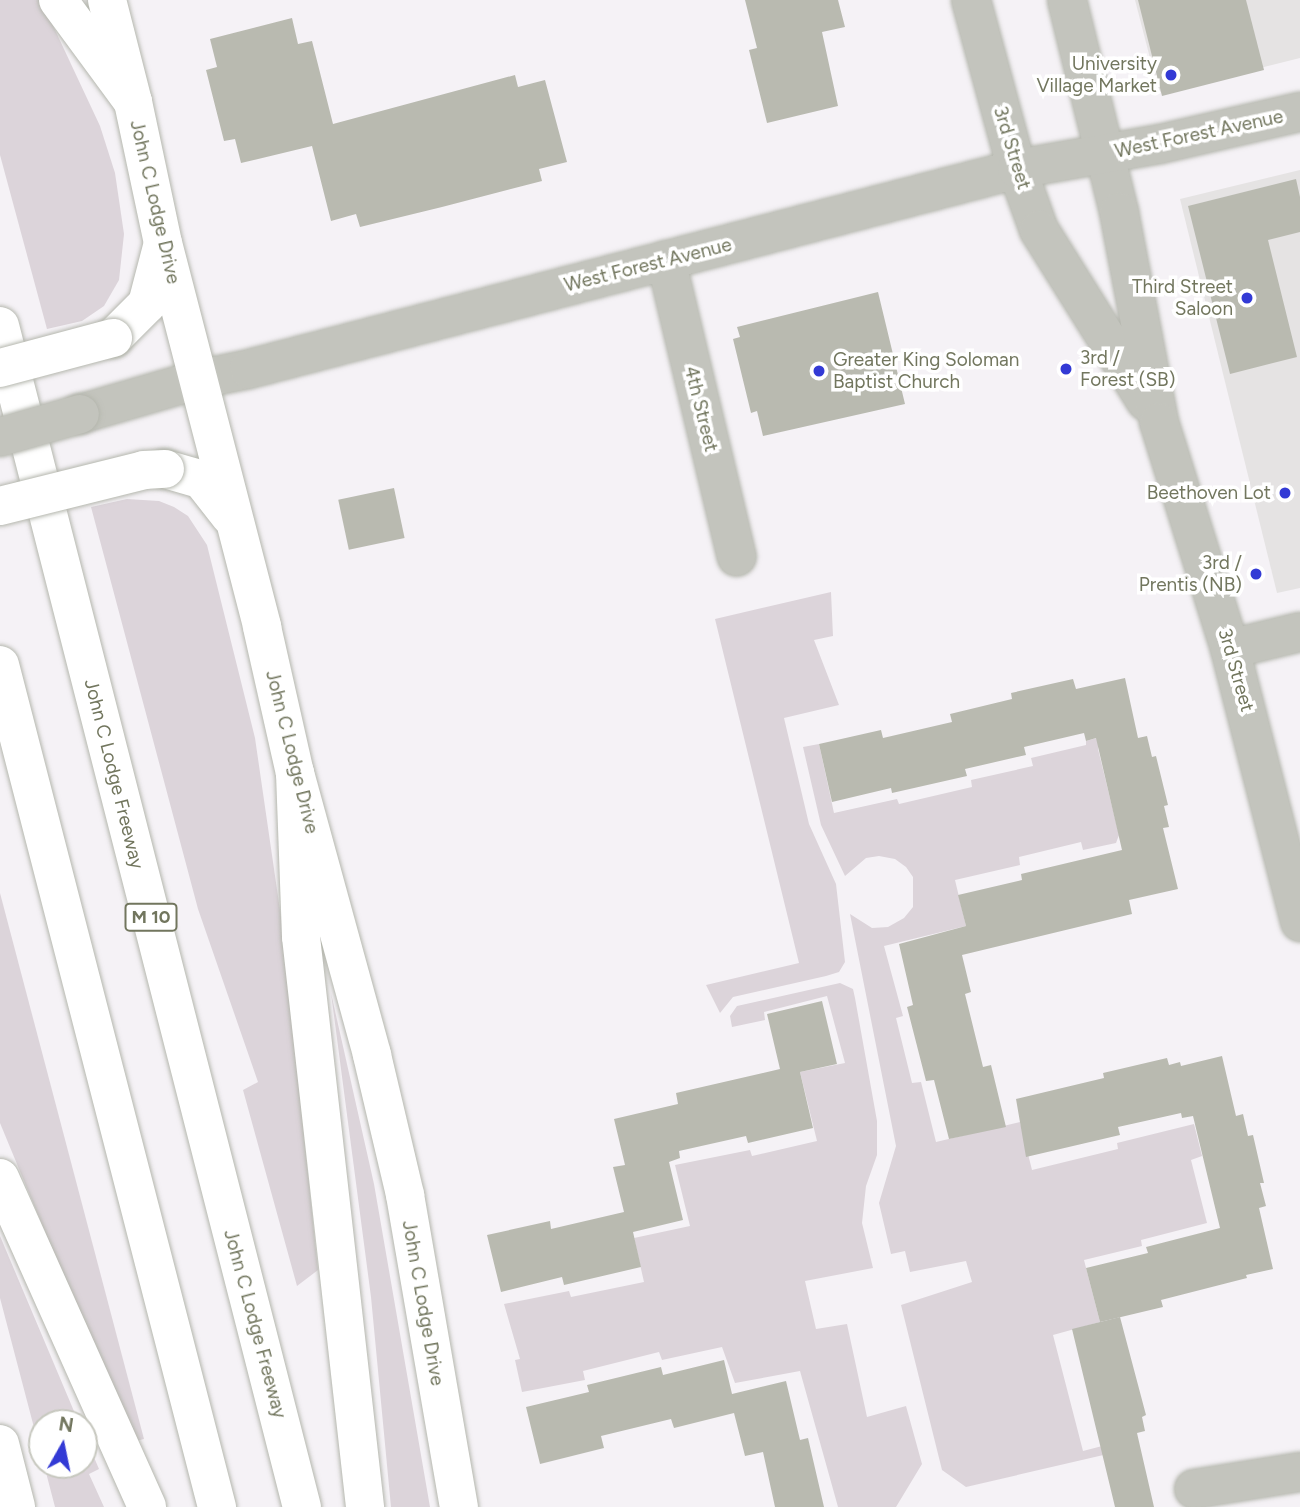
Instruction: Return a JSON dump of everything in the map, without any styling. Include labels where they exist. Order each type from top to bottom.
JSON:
[{"type":"main road","points":[[58,0],[133,102]]},
{"type":"main road","name":"John C Lodge Drive","points":[[107,0],[133,102],[163,243],[200,379],[296,773],[363,1016],[405,1195],[459,1507]]},
{"type":"main road","points":[[0,368],[113,338],[146,304],[163,243]]},
{"type":"main road","name":"John C Lodge Freeway","points":[[0,326],[303,1507]]},
{"type":"main road","points":[[0,506],[144,470],[164,469],[201,479],[235,523]]},
{"type":"main road","points":[[0,665],[217,1507]]},
{"type":"main road","points":[[296,773],[301,937],[365,1507]]},
{"type":"main road","points":[[0,1178],[147,1507]]},
{"type":"main road","points":[[0,1444],[16,1507]]},
{"type":"street","name":"3rd Street","points":[[971,0],[1017,169],[1039,230],[1159,422]]},
{"type":"street","name":"3rd Street","points":[[1067,0],[1119,212],[1159,422],[1230,649],[1300,922]]},
{"type":"street","name":"West Forest Avenue","points":[[0,437],[200,379],[262,366],[1017,169],[1104,155],[1300,112]]},
{"type":"street","name":"4th Street","points":[[666,260],[737,557]]},
{"type":"street","points":[[1230,649],[1300,632]]},
{"type":"street","points":[[1195,1489],[1300,1472]]},
{"type":"shaded area","points":[[0,0],[41,0],[100,126],[115,173],[124,234],[119,280],[104,306],[82,321],[47,329],[0,155]]},
{"type":"shaded area","name":"University Village Market","points":[[1135,0],[1300,0],[1300,58],[1159,93]]},
{"type":"shaded area","points":[[1300,170],[1300,588],[1277,593],[1180,199]]},
{"type":"shaded area","points":[[127,499],[159,501],[174,507],[188,516],[207,545],[255,738],[282,924],[318,1270],[297,1286],[243,1090],[258,1082],[198,909],[91,507]]},
{"type":"shaded area","points":[[831,592],[833,636],[814,640],[839,705],[784,718],[809,824],[836,884],[845,962],[839,972],[733,997],[720,1013],[706,985],[799,963],[715,619]]},
{"type":"shaded area","points":[[1100,737],[1098,749],[1119,835],[1116,843],[1083,850],[1081,842],[1019,857],[1020,865],[955,880],[966,926],[884,946],[903,1016],[896,1018],[912,1083],[921,1082],[936,1142],[1020,1122],[1032,1170],[1118,1149],[1117,1143],[1194,1124],[1202,1156],[1191,1160],[1207,1223],[1141,1240],[1142,1246],[1084,1260],[1100,1322],[1053,1335],[1083,1451],[1133,1438],[1138,1447],[966,1487],[942,1470],[901,1305],[972,1282],[966,1261],[910,1272],[905,1251],[891,1254],[879,1203],[896,1146],[850,914],[872,928],[888,927],[904,918],[913,907],[913,877],[906,867],[895,859],[879,856],[866,858],[845,876],[821,825],[803,747],[819,744],[834,813],[897,799],[899,804],[972,787],[971,780],[1033,766],[1031,758],[1086,745],[1086,741]]},
{"type":"shaded area","points":[[0,893],[144,1439],[132,1442],[0,1123]]},
{"type":"shaded area","points":[[840,983],[853,989],[877,1121],[877,1155],[866,1186],[862,1223],[873,1268],[805,1281],[816,1329],[847,1324],[867,1417],[906,1406],[922,1464],[896,1507],[838,1507],[800,1371],[735,1383],[722,1347],[662,1360],[659,1352],[583,1371],[585,1380],[522,1392],[515,1360],[520,1359],[504,1304],[569,1291],[571,1297],[644,1282],[634,1238],[690,1226],[675,1165],[750,1150],[752,1156],[817,1141],[800,1072],[845,1063],[827,996],[764,1012],[765,1020],[732,1027],[730,1016],[737,1006]]},
{"type":"shaded area","points":[[331,993],[374,1184],[430,1507],[391,1507],[371,1297]]},
{"type":"shaded area","points":[[0,1236],[73,1409],[29,1409],[0,1298]]},
{"type":"shaded area","points":[[48,1479],[91,1479],[104,1507],[55,1507]]},
{"type":"building","points":[[745,0],[838,0],[845,27],[822,32],[838,106],[767,123],[749,50],[757,48]]},
{"type":"building","name":"University Village Market","points":[[1138,0],[1246,0],[1264,70],[1162,96]]},
{"type":"building","points":[[292,18],[298,44],[312,41],[333,124],[515,75],[518,87],[545,80],[567,162],[539,169],[542,181],[442,207],[360,227],[356,214],[331,221],[312,146],[241,163],[235,139],[224,141],[206,70],[217,67],[210,39]]},
{"type":"building","name":"Third Street Saloon","points":[[1296,179],[1300,197],[1300,232],[1268,240],[1297,357],[1230,374],[1188,206]]},
{"type":"building","name":"Greater King Soloman Baptist Church","points":[[878,292],[905,404],[763,436],[757,411],[751,413],[733,339],[740,337],[737,327]]},
{"type":"building","points":[[394,488],[405,538],[349,550],[338,500]]},
{"type":"building","points":[[1125,678],[1138,738],[1147,736],[1152,757],[1156,756],[1168,805],[1164,806],[1169,827],[1163,828],[1178,889],[1129,900],[1132,914],[962,955],[971,992],[965,994],[983,1067],[991,1065],[1006,1127],[949,1139],[934,1080],[926,1081],[907,1007],[913,1005],[899,944],[966,926],[958,895],[1022,880],[1021,874],[1122,850],[1096,738],[1086,741],[1084,733],[1024,747],[1026,755],[965,769],[967,776],[892,793],[891,788],[832,802],[819,744],[881,730],[883,738],[952,722],[950,714],[1012,699],[1011,693],[1073,679],[1076,689]]},
{"type":"building","points":[[822,1001],[837,1064],[800,1072],[813,1128],[748,1143],[746,1136],[679,1151],[680,1158],[669,1162],[683,1220],[633,1232],[641,1267],[564,1285],[562,1277],[501,1292],[487,1235],[550,1221],[551,1229],[624,1212],[613,1167],[625,1165],[614,1119],[678,1104],[676,1093],[780,1069],[767,1014]]},
{"type":"building","points":[[1222,1056],[1236,1116],[1243,1114],[1248,1136],[1253,1135],[1264,1183],[1260,1183],[1266,1206],[1259,1208],[1273,1269],[1161,1300],[1163,1307],[1100,1322],[1086,1268],[1148,1253],[1146,1247],[1220,1228],[1193,1116],[1182,1118],[1181,1113],[1118,1127],[1120,1135],[1026,1157],[1016,1099],[1104,1078],[1103,1073],[1167,1058],[1169,1065],[1180,1062],[1181,1066]]},
{"type":"building","points":[[1120,1317],[1146,1415],[1142,1417],[1145,1431],[1137,1433],[1154,1507],[1115,1507],[1072,1329]]},
{"type":"building","points":[[724,1360],[732,1394],[786,1381],[800,1440],[808,1438],[824,1507],[775,1507],[763,1452],[745,1456],[734,1413],[674,1428],[671,1419],[601,1436],[604,1448],[540,1464],[526,1407],[589,1392],[587,1385],[661,1367],[663,1375]]},
{"type":"place","name":"University Village Market","points":[[1171,75]]},
{"type":"place","name":"Third Street Saloon","points":[[1247,298]]},
{"type":"place","name":"3rd / Forest (SB)","points":[[1066,369]]},
{"type":"place","name":"Greater King Soloman Baptist Church","points":[[819,371]]},
{"type":"place","name":"Beethoven Lot","points":[[1285,493]]},
{"type":"place","name":"3rd / Prentis (NB)","points":[[1256,574]]}]
